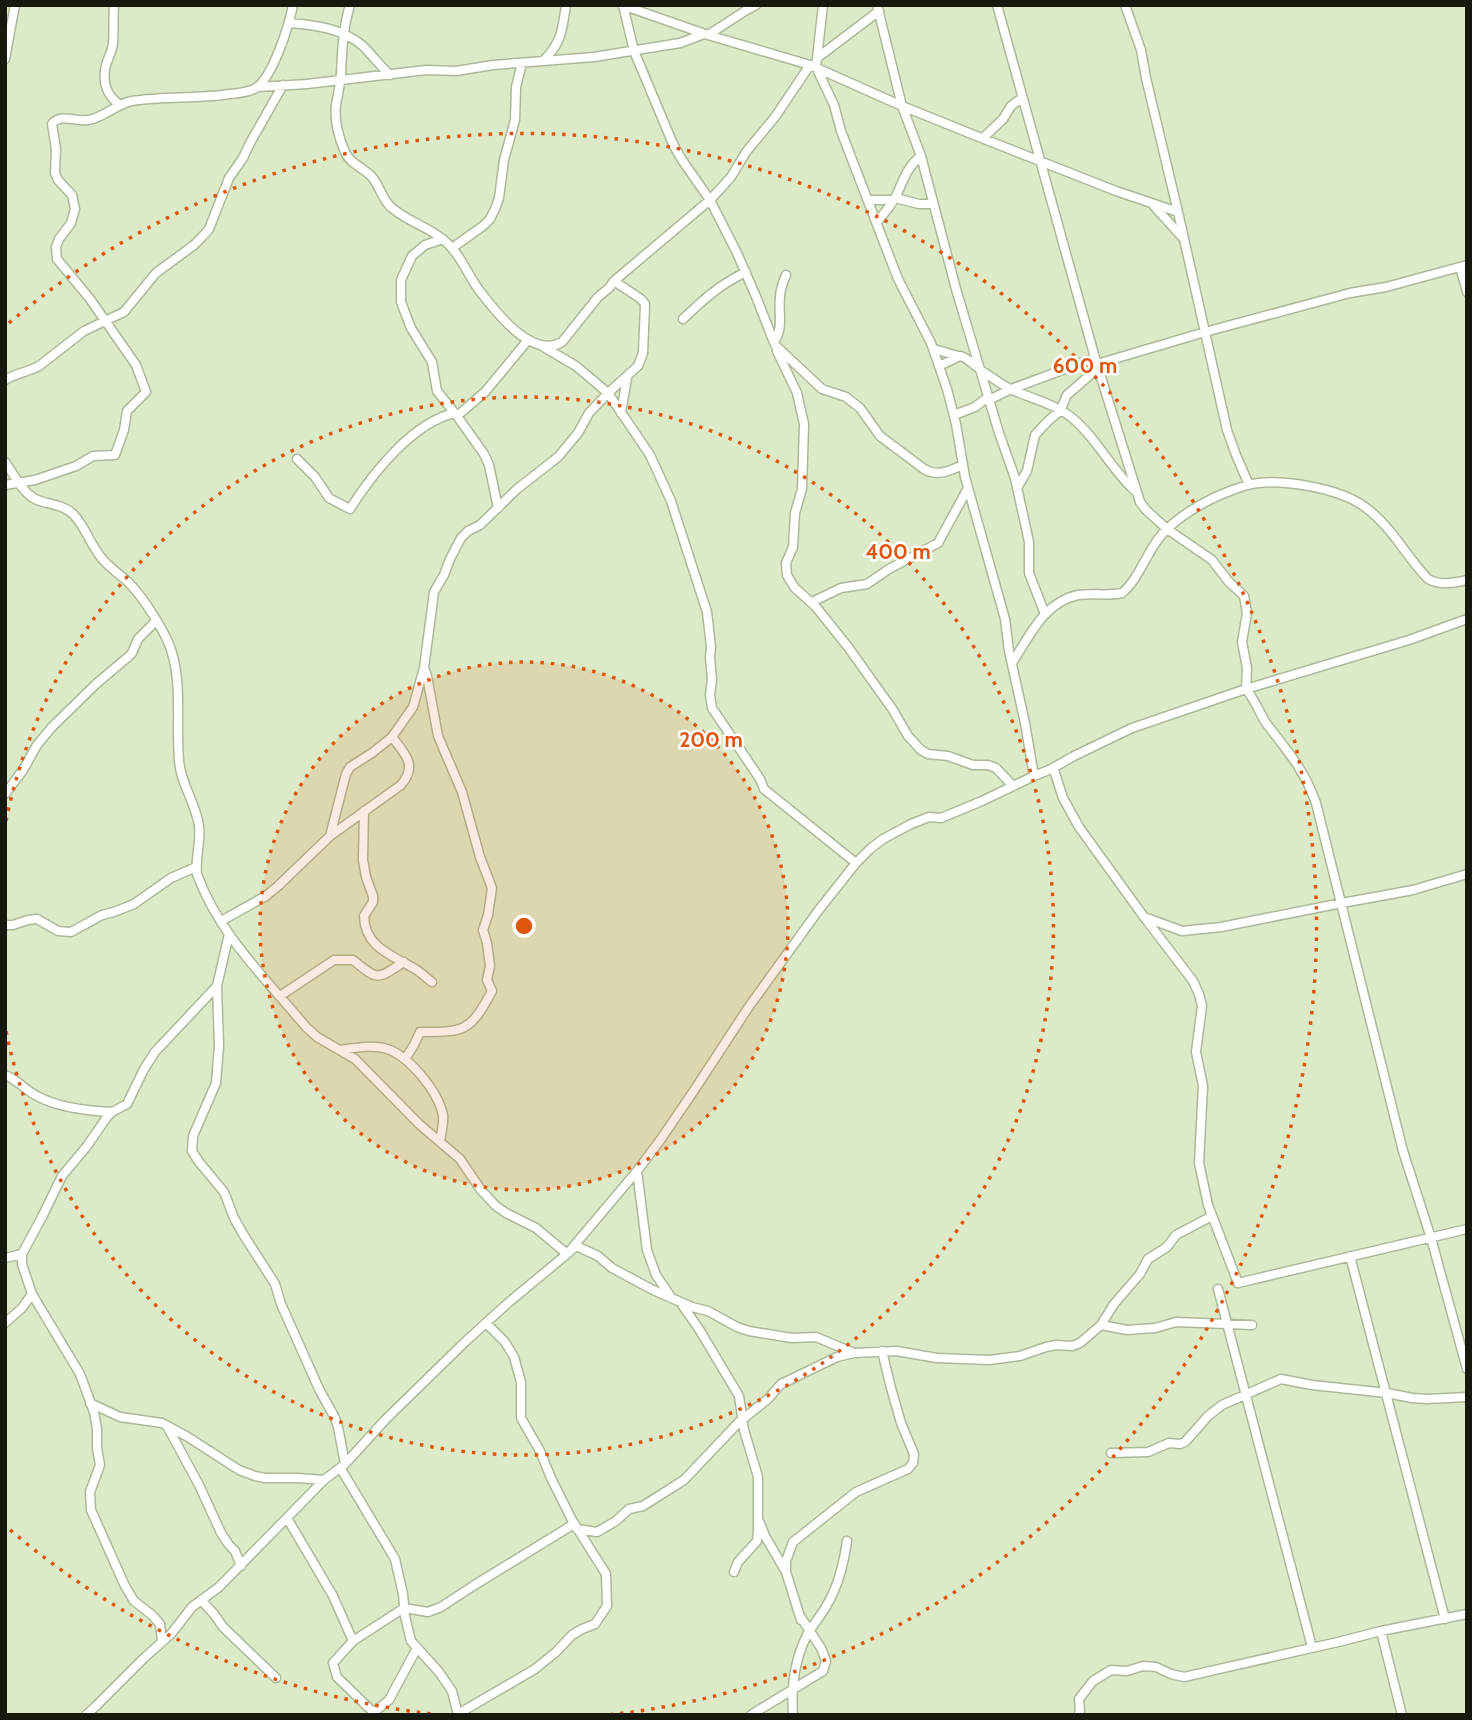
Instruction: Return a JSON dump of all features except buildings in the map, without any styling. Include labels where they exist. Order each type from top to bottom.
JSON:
[{"type":"street","points":[[5,59],[15,5]]},
{"type":"street","points":[[114,5],[112,51],[106,65],[104,84],[112,99],[119,104]]},
{"type":"street","points":[[258,87],[267,78],[289,23],[293,5]]},
{"type":"street","points":[[350,5],[341,46],[336,107],[346,156],[374,179],[394,210],[443,239],[452,248],[478,289],[514,329],[528,340],[583,371],[607,393],[621,412],[650,455],[671,501],[707,612],[711,647],[712,708],[764,789],[856,863]]},
{"type":"street","points":[[544,61],[559,41],[566,5]]},
{"type":"street","points":[[623,5],[706,35],[815,64],[902,106],[1151,204],[1178,212]]},
{"type":"street","points":[[623,5],[634,51],[673,144],[710,200],[746,272],[774,344],[797,393],[804,424],[802,489],[795,513],[793,547],[786,564],[787,575],[795,588],[812,602],[856,658],[908,736],[921,750],[928,754],[996,768],[1013,786]]},
{"type":"street","points":[[5,485],[35,480],[76,466],[93,456],[115,455],[124,430],[127,411],[146,392],[136,365],[90,299],[57,259],[56,247],[71,223],[75,209],[72,195],[55,173],[56,149],[52,127],[55,120],[89,120],[119,104],[153,99],[205,98],[258,87],[340,81],[426,70],[456,71],[634,51],[680,43],[706,35],[744,8],[756,5]]},
{"type":"street","points":[[823,5],[815,64],[834,106],[841,131],[898,279],[926,331],[939,366],[954,415],[968,488],[1004,619],[1034,776]]},
{"type":"street","points":[[997,5],[1097,363],[1140,502],[1167,529],[1212,560],[1244,596],[1247,613],[1242,642],[1247,668],[1247,689],[1311,788],[1403,1151],[1431,1238],[1467,1369]]},
{"type":"street","points":[[1125,5],[1141,50],[1227,430],[1250,485]]},
{"type":"street","points":[[542,346],[559,344],[614,281],[710,200],[731,177],[746,152],[815,64],[878,8],[902,106],[921,156],[956,289],[1017,488],[1030,542],[1029,573],[1045,614]]},
{"type":"street","points":[[289,23],[308,24],[344,33],[364,47],[390,75]]},
{"type":"street","points":[[452,248],[483,226],[495,209],[515,120],[516,87],[522,63]]},
{"type":"street","points":[[5,380],[16,373],[39,366],[85,331],[124,312],[156,273],[194,245],[209,229],[229,178],[243,159],[284,85]]},
{"type":"street","points":[[983,138],[1003,119],[1011,106],[1022,98]]},
{"type":"street","points":[[877,222],[894,199],[912,163],[921,156]]},
{"type":"street","points":[[868,200],[894,199],[933,204]]},
{"type":"street","points":[[1151,204],[1185,240]]},
{"type":"street","points":[[443,239],[425,246],[412,256],[401,280],[402,309],[432,362],[438,391],[484,454],[491,472],[498,508]]},
{"type":"street","points":[[954,415],[1011,390],[1097,363],[1350,293],[1386,287],[1464,266],[1467,292]]},
{"type":"street","points":[[683,320],[724,283],[746,272]]},
{"type":"street","points":[[774,344],[781,325],[779,297],[786,275]]},
{"type":"street","points":[[330,836],[350,767],[392,737],[412,707],[424,668],[434,592],[461,538],[480,525],[517,489],[558,457],[578,433],[589,412],[638,366],[643,353],[645,304],[614,281]]},
{"type":"street","points":[[297,459],[315,477],[329,498],[349,509],[385,462],[417,432],[441,416],[456,415],[485,392],[528,340]]},
{"type":"street","points":[[774,344],[822,389],[846,397],[860,408],[880,436],[930,473],[936,474],[963,465]]},
{"type":"street","points":[[933,349],[964,356],[1011,390],[1031,396],[1070,416],[1137,492]]},
{"type":"street","points":[[939,366],[958,356]]},
{"type":"street","points":[[1017,488],[1027,471],[1035,435],[1060,411],[1068,395],[1097,363]]},
{"type":"street","points":[[621,412],[627,377]]},
{"type":"street","points":[[5,462],[28,494],[64,508],[74,515],[98,554],[134,589],[170,647],[174,659],[178,706],[180,772],[199,825],[200,848],[196,867],[203,891],[229,934],[306,1027],[317,1037],[355,1059],[419,1124],[460,1159],[481,1190],[496,1206],[536,1228],[567,1254]]},
{"type":"street","points":[[1012,663],[1045,614],[1055,604],[1079,595],[1122,593],[1130,586],[1144,560],[1167,529],[1206,501],[1250,485],[1300,484],[1354,500],[1382,522],[1428,579],[1442,584],[1467,580]]},
{"type":"street","points":[[812,602],[841,588],[867,584],[937,543],[968,488]]},
{"type":"street","points":[[567,1254],[637,1171],[748,1008],[856,863],[883,839],[929,817],[941,818],[982,802],[1132,728],[1467,619]]},
{"type":"street","points":[[5,794],[44,736],[96,684],[132,653],[142,634],[156,621]]},
{"type":"street","points":[[405,1059],[420,1032],[464,1029],[482,1010],[492,991],[486,980],[490,966],[483,930],[492,888],[482,864],[462,792],[438,736],[424,668]]},
{"type":"street","points":[[221,921],[266,896],[330,836],[408,778],[410,771],[407,756],[392,737]]},
{"type":"street","points":[[1051,769],[1054,770],[1063,798],[1079,827],[1193,981],[1202,1006],[1196,1052],[1203,1086],[1199,1163],[1208,1205],[1238,1283],[1467,1229]]},
{"type":"street","points":[[364,811],[363,860],[373,896],[373,902],[364,916],[368,933],[385,953],[404,962],[432,982]]},
{"type":"street","points":[[5,925],[37,919],[58,931],[71,932],[102,915],[134,904],[171,878],[196,867]]},
{"type":"street","points":[[1144,918],[1182,932],[1221,928],[1413,890],[1467,874]]},
{"type":"street","points":[[229,934],[217,986],[219,1046],[216,1083],[193,1136],[192,1151],[224,1192],[234,1218],[275,1284],[281,1304],[319,1389],[335,1418],[343,1466],[395,1559],[408,1635],[452,1691],[458,1715],[535,1669],[572,1635],[595,1624],[607,1606],[606,1574],[576,1527],[521,1418],[521,1382],[514,1357],[505,1342],[486,1323]]},
{"type":"street","points":[[280,996],[334,960],[354,960],[373,976],[381,977],[404,962]]},
{"type":"street","points":[[162,1642],[160,1624],[134,1601],[91,1510],[90,1492],[100,1465],[97,1429],[90,1403],[80,1374],[32,1294],[22,1264],[22,1254],[62,1176],[112,1112],[127,1104],[155,1052],[217,986]]},
{"type":"street","points":[[340,1050],[372,1046],[387,1049],[405,1059],[437,1099],[443,1117],[440,1142]]},
{"type":"street","points":[[5,1075],[16,1079],[41,1098],[88,1111],[112,1112]]},
{"type":"street","points":[[637,1171],[646,1250],[656,1275],[699,1329],[739,1396],[742,1419],[758,1477],[758,1520],[757,1541],[738,1562],[734,1572]]},
{"type":"street","points":[[417,1648],[389,1700],[373,1714],[337,1677],[333,1663],[353,1641],[404,1608],[428,1612],[441,1607],[472,1586],[576,1527],[597,1532],[604,1530],[624,1512],[643,1506],[684,1480],[742,1419],[768,1399],[781,1384],[837,1357],[854,1353],[896,1351],[937,1358],[1004,1359],[1056,1345],[1077,1345],[1101,1325],[1114,1304],[1140,1274],[1147,1259],[1167,1247],[1175,1235],[1212,1216]]},
{"type":"street","points":[[86,1715],[171,1634],[187,1612],[219,1587],[324,1480],[343,1466],[385,1420],[466,1341],[576,1246],[676,1301],[708,1311],[743,1329],[785,1338],[816,1337],[854,1353]]},
{"type":"street","points":[[5,1258],[22,1254]]},
{"type":"street","points":[[1350,1256],[1445,1619]]},
{"type":"street","points":[[1219,1289],[1312,1647]]},
{"type":"street","points":[[5,1323],[22,1308],[32,1294]]},
{"type":"street","points":[[1101,1325],[1127,1330],[1155,1328],[1176,1322],[1252,1325]]},
{"type":"street","points":[[786,1572],[786,1561],[793,1542],[856,1492],[908,1469],[913,1463],[914,1454],[894,1399],[882,1351]]},
{"type":"street","points":[[1111,1454],[1148,1452],[1167,1444],[1185,1442],[1216,1409],[1281,1379],[1427,1399],[1467,1397]]},
{"type":"street","points":[[90,1403],[120,1417],[162,1423],[255,1476],[324,1480]]},
{"type":"street","points":[[167,1426],[221,1533],[235,1551],[241,1566]]},
{"type":"street","points":[[287,1518],[333,1596],[353,1641]]},
{"type":"street","points":[[758,1520],[786,1572],[805,1640]]},
{"type":"street","points":[[793,1715],[792,1701],[797,1665],[809,1631],[820,1618],[834,1590],[847,1541]]},
{"type":"street","points":[[201,1600],[223,1627],[276,1678]]},
{"type":"street","points":[[1078,1715],[1079,1699],[1093,1681],[1111,1670],[1156,1667],[1184,1676],[1467,1614]]},
{"type":"street","points":[[751,1715],[823,1671],[826,1661],[821,1648],[800,1616]]},
{"type":"street","points":[[1381,1631],[1402,1715]]}]
